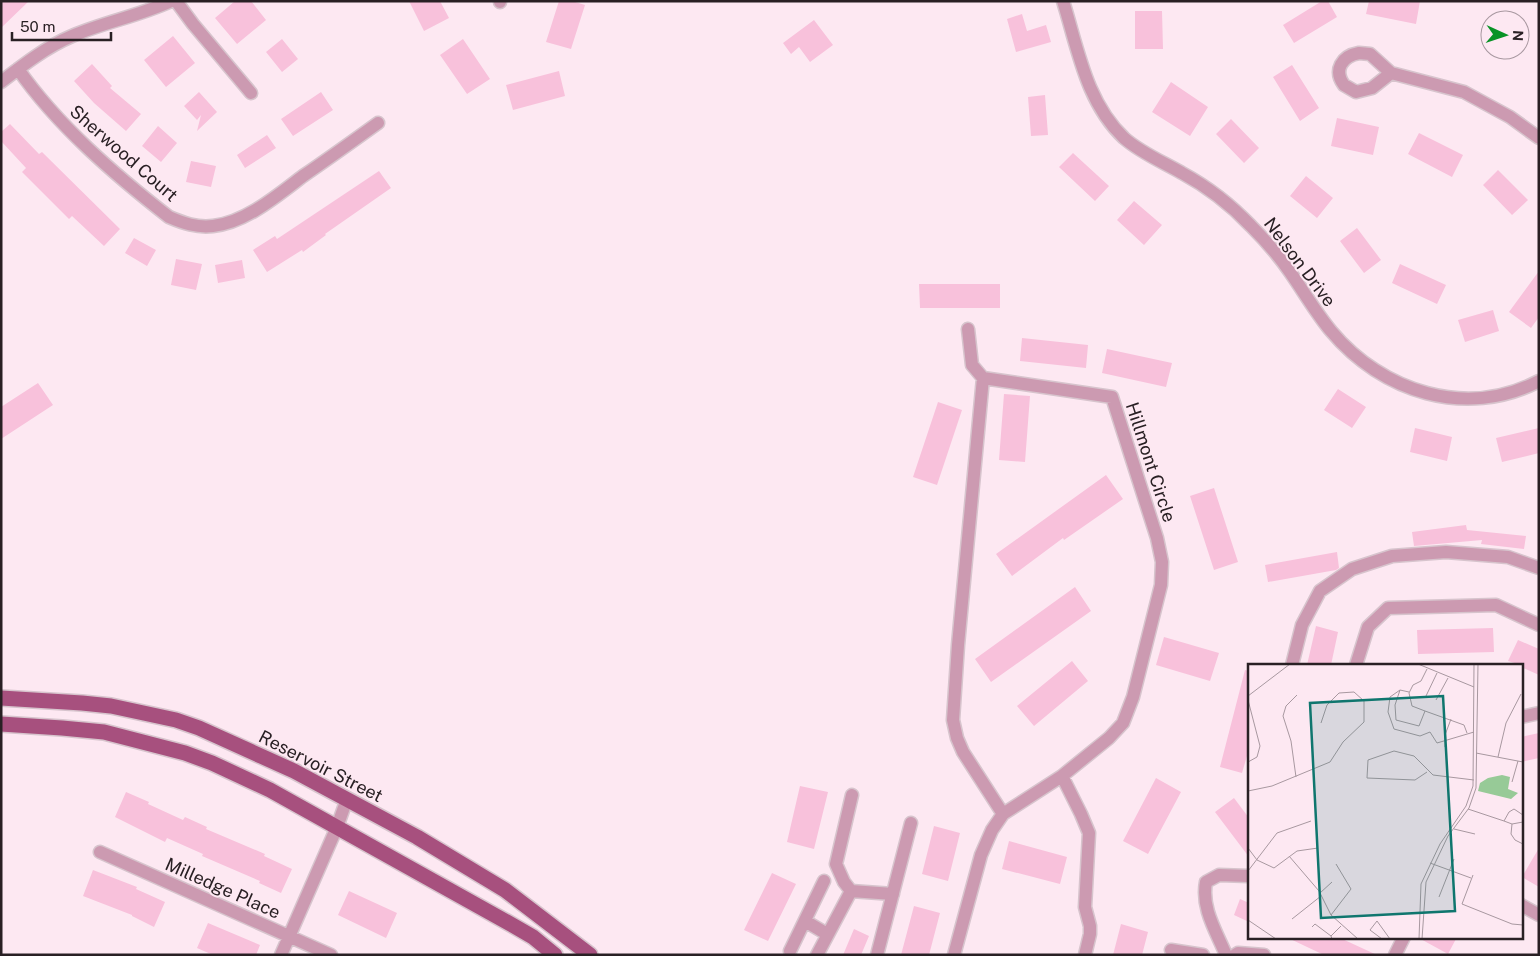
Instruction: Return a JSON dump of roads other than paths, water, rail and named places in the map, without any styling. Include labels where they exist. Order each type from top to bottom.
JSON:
[{"type":"main road","name":"Reservoir Street","points":[[1,698],[111,706],[176,720],[199,728],[265,758],[417,837],[482,876],[530,908],[590,955]]},
{"type":"main road","points":[[1,724],[104,732],[185,754],[220,767],[270,790],[495,915],[533,937],[555,955]]},
{"type":"street","points":[[1,82],[46,49],[71,36],[154,5],[171,1]]},
{"type":"street","points":[[176,1],[193,24],[252,93]]},
{"type":"street","name":"Nelson Drive","points":[[1063,1],[1092,92],[1100,108],[1116,129],[1140,150],[1212,192],[1250,224],[1283,262],[1330,330],[1344,346],[1366,365],[1403,386],[1447,398],[1497,396],[1539,382]]},
{"type":"street","name":"Sherwood Court","points":[[18,69],[54,114],[96,155],[169,217],[182,223],[196,226],[214,226],[231,222],[261,207],[378,123]]},
{"type":"street","points":[[1391,72],[1464,92],[1510,116],[1539,138]]},
{"type":"street","points":[[968,329],[972,365],[983,378],[958,645],[953,720],[957,738],[963,752],[1003,814]]},
{"type":"street","name":"Hillmont Circle","points":[[954,955],[981,856],[992,830],[1003,814],[1062,776],[1109,738],[1123,723],[1133,697],[1161,585],[1162,562],[1157,538],[1112,397],[983,378]]},
{"type":"street","points":[[1292,664],[1302,625],[1320,591],[1352,569],[1392,556],[1446,552],[1508,556],[1539,568]]},
{"type":"street","points":[[1356,664],[1368,627],[1388,608],[1496,606],[1539,625]]},
{"type":"street","points":[[1522,717],[1539,713]]},
{"type":"street","points":[[1062,776],[1089,833],[1085,907],[1090,934],[1085,955]]},
{"type":"street","points":[[852,795],[836,864],[844,882],[851,891],[893,894]]},
{"type":"street","points":[[281,955],[337,827],[347,799]]},
{"type":"street","points":[[877,955],[911,823]]},
{"type":"street","name":"Milledge Place","points":[[100,852],[331,955]]},
{"type":"street","points":[[1226,955],[1206,908],[1204,892],[1206,882],[1219,875],[1248,876]]},
{"type":"street","points":[[790,950],[824,881]]},
{"type":"street","points":[[817,955],[851,891]]},
{"type":"street","points":[[1522,906],[1539,915]]},
{"type":"street","points":[[805,921],[827,934]]},
{"type":"street","points":[[1395,955],[1404,938]]},
{"type":"street","points":[[1171,950],[1203,955]]},
{"type":"street","points":[[1235,955],[1238,953],[1264,955]]}]
